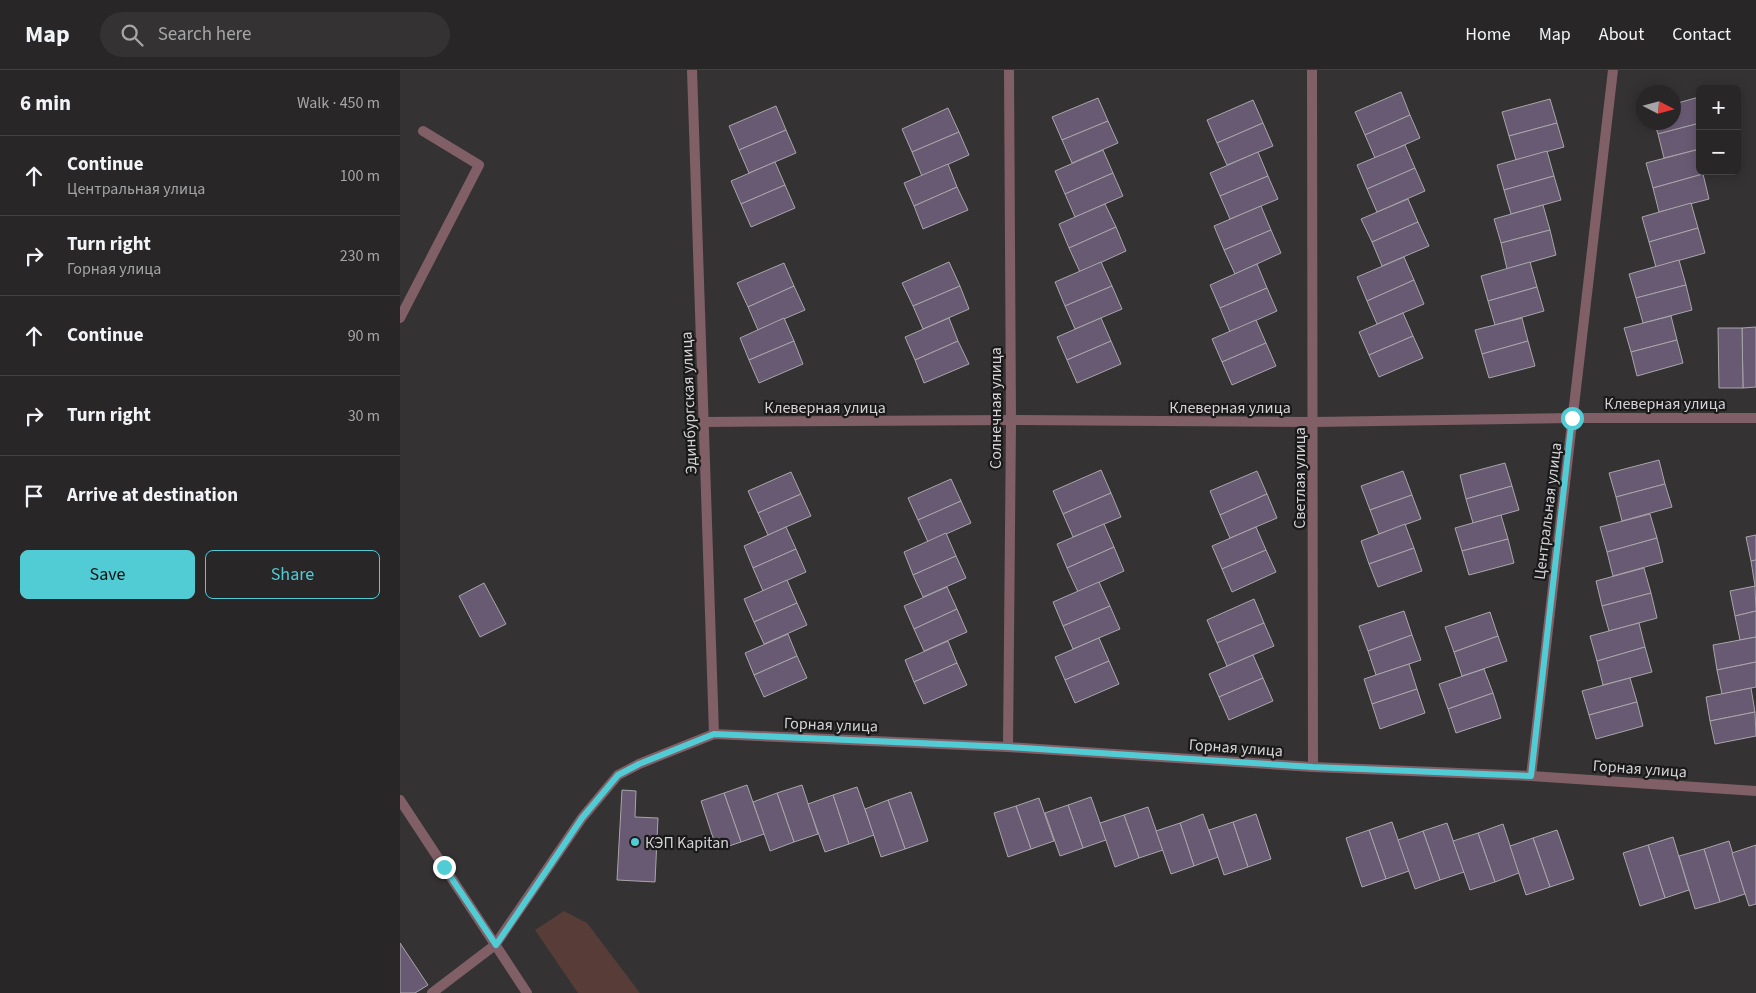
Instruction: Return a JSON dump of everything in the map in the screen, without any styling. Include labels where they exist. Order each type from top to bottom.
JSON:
[{"type":"street","name":"Эдинбургская улица","points":[[692,70],[714,734]]},
{"type":"street","name":"Солнечная улица","points":[[1008,747],[1011,420],[1009,70]]},
{"type":"street","name":"Светлая улица","points":[[1312,70],[1313,767]]},
{"type":"street","name":"Центральная улица","points":[[1531,776],[1613,70]]},
{"type":"street","points":[[400,318],[479,165],[423,131]]},
{"type":"street","name":"Клеверная улица","points":[[703,422],[1011,420],[1314,422],[1572,418],[1756,418]]},
{"type":"street","points":[[432,993],[496,945],[582,818],[618,775],[639,764],[714,734]]},
{"type":"street","name":"Горная улица","points":[[714,734],[1008,747],[1313,767],[1531,776],[1756,791]]},
{"type":"street","points":[[400,800],[527,993]]},
{"type":"shaded area","points":[[564,911],[587,923],[640,993],[578,993],[535,930]]},
{"type":"building","points":[[1401,92],[1410,115],[1365,135],[1355,112]]},
{"type":"building","points":[[1098,98],[1108,121],[1062,140],[1052,117]]},
{"type":"building","points":[[1696,98],[1696,124],[1681,128],[1681,102]]},
{"type":"building","points":[[1550,99],[1557,123],[1509,136],[1502,112]]},
{"type":"building","points":[[1253,100],[1263,123],[1217,143],[1207,120]]},
{"type":"building","points":[[776,106],[786,130],[739,150],[729,126]]},
{"type":"building","points":[[948,108],[959,132],[912,152],[902,129]]},
{"type":"building","points":[[1410,115],[1420,138],[1375,158],[1365,135]]},
{"type":"building","points":[[1108,121],[1118,143],[1072,163],[1062,140]]},
{"type":"building","points":[[1263,123],[1273,146],[1227,165],[1217,143]]},
{"type":"building","points":[[1557,123],[1564,147],[1516,160],[1509,136]]},
{"type":"building","points":[[1696,124],[1696,150],[1664,158],[1658,134],[1681,130],[1681,128]]},
{"type":"building","points":[[786,130],[796,153],[749,173],[739,150]]},
{"type":"building","points":[[1657,130],[1673,130],[1658,134]]},
{"type":"building","points":[[959,132],[969,155],[922,176],[912,152]]},
{"type":"building","points":[[1405,145],[1415,168],[1367,189],[1357,165]]},
{"type":"building","points":[[1103,150],[1113,173],[1065,194],[1055,171]]},
{"type":"building","points":[[1696,150],[1696,175],[1699,175],[1653,188],[1646,163]]},
{"type":"building","points":[[1547,151],[1554,176],[1504,190],[1497,165]]},
{"type":"building","points":[[1258,152],[1268,176],[1220,196],[1210,173]]},
{"type":"building","points":[[775,162],[785,185],[741,204],[731,181]]},
{"type":"building","points":[[948,164],[957,187],[914,206],[904,183]]},
{"type":"building","points":[[1415,168],[1425,191],[1377,212],[1367,189]]},
{"type":"building","points":[[1113,173],[1123,196],[1075,217],[1065,194]]},
{"type":"building","points":[[1703,175],[1709,199],[1659,212],[1653,188]]},
{"type":"building","points":[[1268,176],[1278,199],[1230,219],[1220,196]]},
{"type":"building","points":[[1554,176],[1561,200],[1511,214],[1504,190]]},
{"type":"building","points":[[785,185],[795,208],[751,227],[741,204]]},
{"type":"building","points":[[957,187],[968,210],[923,229],[914,206]]},
{"type":"building","points":[[1408,199],[1418,222],[1372,242],[1361,219]]},
{"type":"building","points":[[1691,203],[1698,228],[1649,242],[1642,217]]},
{"type":"building","points":[[1105,204],[1116,227],[1069,248],[1059,224]]},
{"type":"building","points":[[1543,205],[1550,230],[1501,243],[1494,219]]},
{"type":"building","points":[[1261,206],[1271,230],[1224,250],[1214,226]]},
{"type":"building","points":[[1418,222],[1429,246],[1382,266],[1372,242]]},
{"type":"building","points":[[1116,227],[1126,251],[1080,272],[1069,248]]},
{"type":"building","points":[[1698,228],[1705,253],[1656,267],[1649,242]]},
{"type":"building","points":[[1271,230],[1281,253],[1235,274],[1224,250]]},
{"type":"building","points":[[1550,230],[1556,255],[1507,269],[1501,243]]},
{"type":"building","points":[[1404,257],[1414,280],[1367,301],[1357,277]]},
{"type":"building","points":[[1679,260],[1686,285],[1636,298],[1629,274]]},
{"type":"building","points":[[949,262],[960,286],[913,306],[902,283]]},
{"type":"building","points":[[1101,262],[1112,286],[1065,306],[1055,282]]},
{"type":"building","points":[[1530,262],[1537,287],[1488,301],[1481,276]]},
{"type":"building","points":[[784,263],[794,286],[748,307],[737,283]]},
{"type":"building","points":[[1257,264],[1267,288],[1220,308],[1210,285]]},
{"type":"building","points":[[1414,280],[1424,304],[1377,324],[1367,301]]},
{"type":"building","points":[[1686,285],[1692,310],[1643,323],[1636,298]]},
{"type":"building","points":[[794,286],[805,310],[758,330],[748,307]]},
{"type":"building","points":[[960,286],[969,309],[923,329],[913,306]]},
{"type":"building","points":[[1112,286],[1122,309],[1075,329],[1065,306]]},
{"type":"building","points":[[1537,287],[1544,311],[1495,325],[1488,301]]},
{"type":"building","points":[[1267,288],[1277,311],[1230,332],[1220,308]]},
{"type":"building","points":[[1403,313],[1413,336],[1369,355],[1359,332]]},
{"type":"building","points":[[1671,316],[1677,340],[1631,352],[1624,328]]},
{"type":"building","points":[[784,318],[794,341],[749,360],[740,338]]},
{"type":"building","points":[[949,318],[958,341],[915,360],[905,337]]},
{"type":"building","points":[[1101,318],[1111,341],[1067,360],[1057,337]]},
{"type":"building","points":[[1522,318],[1528,341],[1482,354],[1475,330]]},
{"type":"building","points":[[1256,320],[1266,343],[1222,362],[1212,339]]},
{"type":"building","points":[[1756,327],[1756,387],[1743,388],[1742,328]]},
{"type":"building","points":[[1718,328],[1742,328],[1743,388],[1719,388]]},
{"type":"building","points":[[1413,336],[1423,358],[1379,377],[1369,355]]},
{"type":"building","points":[[1677,340],[1683,363],[1637,376],[1631,352]]},
{"type":"building","points":[[794,341],[803,364],[759,383],[749,360]]},
{"type":"building","points":[[958,341],[969,364],[924,383],[915,360]]},
{"type":"building","points":[[1111,341],[1121,364],[1077,383],[1067,360]]},
{"type":"building","points":[[1528,341],[1535,366],[1489,378],[1482,354]]},
{"type":"building","points":[[1266,343],[1276,366],[1232,385],[1222,362]]},
{"type":"building","points":[[1659,460],[1665,484],[1616,497],[1609,473]]},
{"type":"building","points":[[1505,463],[1512,486],[1466,499],[1460,475]]},
{"type":"building","points":[[1101,470],[1111,493],[1063,514],[1053,491]]},
{"type":"building","points":[[1257,471],[1267,494],[1220,515],[1210,491]]},
{"type":"building","points":[[1403,471],[1412,495],[1370,510],[1361,486]]},
{"type":"building","points":[[791,472],[801,494],[758,513],[748,491]]},
{"type":"building","points":[[951,479],[961,501],[918,520],[908,498]]},
{"type":"building","points":[[1665,484],[1672,507],[1622,521],[1616,497]]},
{"type":"building","points":[[1512,486],[1519,510],[1473,523],[1466,499]]},
{"type":"building","points":[[1111,493],[1121,517],[1073,537],[1063,514]]},
{"type":"building","points":[[801,494],[811,516],[768,535],[758,513]]},
{"type":"building","points":[[1267,494],[1277,518],[1230,538],[1220,515]]},
{"type":"building","points":[[1412,495],[1421,519],[1379,534],[1370,510]]},
{"type":"building","points":[[961,501],[971,523],[928,542],[918,520]]},
{"type":"building","points":[[1650,514],[1657,538],[1607,552],[1600,527]]},
{"type":"building","points":[[1501,515],[1508,539],[1462,551],[1455,528]]},
{"type":"building","points":[[1104,524],[1114,547],[1067,568],[1057,544]]},
{"type":"building","points":[[1405,524],[1414,548],[1369,564],[1361,541]]},
{"type":"building","points":[[786,527],[796,549],[753,568],[744,546]]},
{"type":"building","points":[[1256,527],[1266,550],[1222,569],[1212,546]]},
{"type":"building","points":[[946,533],[956,556],[913,575],[904,552]]},
{"type":"building","points":[[1756,535],[1756,560],[1751,561],[1746,537]]},
{"type":"building","points":[[1657,538],[1663,562],[1613,576],[1607,552]]},
{"type":"building","points":[[1508,539],[1514,563],[1469,575],[1462,551]]},
{"type":"building","points":[[1114,547],[1124,571],[1078,592],[1067,568]]},
{"type":"building","points":[[1414,548],[1422,571],[1378,587],[1369,564]]},
{"type":"building","points":[[796,549],[806,572],[763,591],[753,568]]},
{"type":"building","points":[[1266,550],[1276,572],[1232,592],[1222,569]]},
{"type":"building","points":[[956,556],[966,578],[923,597],[913,575]]},
{"type":"building","points":[[1756,560],[1756,586],[1755,586],[1751,561]]},
{"type":"building","points":[[1644,568],[1651,593],[1602,606],[1596,581]]},
{"type":"building","points":[[787,580],[797,603],[754,622],[744,599]]},
{"type":"building","points":[[1099,582],[1110,606],[1063,626],[1053,602]]},
{"type":"building","points":[[484,583],[506,624],[480,637],[459,596]]},
{"type":"building","points":[[1755,586],[1756,611],[1735,616],[1730,591]]},
{"type":"building","points":[[947,587],[957,609],[914,629],[904,606]]},
{"type":"building","points":[[1651,593],[1657,618],[1609,631],[1602,606]]},
{"type":"building","points":[[1254,599],[1264,623],[1217,643],[1207,620]]},
{"type":"building","points":[[797,603],[807,625],[764,644],[754,622]]},
{"type":"building","points":[[1110,606],[1120,629],[1073,649],[1063,626]]},
{"type":"building","points":[[957,609],[967,632],[924,651],[914,629]]},
{"type":"building","points":[[1404,611],[1412,635],[1368,651],[1359,626]]},
{"type":"building","points":[[1756,611],[1756,637],[1740,640],[1735,616]]},
{"type":"building","points":[[1490,612],[1498,636],[1454,652],[1445,627]]},
{"type":"building","points":[[1264,623],[1274,646],[1227,666],[1217,643]]},
{"type":"building","points":[[1639,623],[1645,647],[1597,661],[1590,636]]},
{"type":"building","points":[[788,634],[797,656],[754,675],[745,653]]},
{"type":"building","points":[[1412,635],[1421,660],[1376,675],[1368,651]]},
{"type":"building","points":[[1498,636],[1507,661],[1462,676],[1454,652]]},
{"type":"building","points":[[1756,637],[1756,662],[1717,670],[1713,645]]},
{"type":"building","points":[[1099,638],[1109,661],[1065,680],[1055,657]]},
{"type":"building","points":[[948,641],[957,663],[914,682],[905,660]]},
{"type":"building","points":[[1645,647],[1652,672],[1603,685],[1597,661]]},
{"type":"building","points":[[1253,655],[1263,678],[1219,697],[1209,674]]},
{"type":"building","points":[[797,656],[807,678],[764,697],[754,675]]},
{"type":"building","points":[[1109,661],[1119,684],[1075,703],[1065,680]]},
{"type":"building","points":[[1756,662],[1756,687],[1722,694],[1717,670]]},
{"type":"building","points":[[957,663],[967,685],[924,704],[914,682]]},
{"type":"building","points":[[1409,664],[1417,689],[1372,704],[1364,679]]},
{"type":"building","points":[[1484,669],[1493,693],[1448,709],[1439,684]]},
{"type":"building","points":[[1263,678],[1273,701],[1229,720],[1219,697]]},
{"type":"building","points":[[1630,678],[1637,702],[1589,715],[1582,691]]},
{"type":"building","points":[[1751,688],[1755,712],[1710,721],[1706,697]]},
{"type":"building","points":[[1417,689],[1425,713],[1380,729],[1372,704]]},
{"type":"building","points":[[1493,693],[1501,718],[1456,733],[1448,709]]},
{"type":"building","points":[[1637,702],[1643,726],[1596,739],[1589,715]]},
{"type":"building","points":[[1755,712],[1756,736],[1715,744],[1710,721]]},
{"type":"building","points":[[747,785],[764,834],[741,842],[724,793]]},
{"type":"building","points":[[802,785],[818,834],[794,842],[777,793]]},
{"type":"building","points":[[857,787],[874,835],[849,844],[833,795]]},
{"type":"building","points":[[622,790],[636,791],[635,817],[658,818],[655,882],[617,880]]},
{"type":"building","points":[[911,792],[928,841],[905,849],[888,800]]},
{"type":"building","points":[[724,793],[741,842],[717,850],[701,801]]},
{"type":"building","points":[[777,793],[794,842],[770,851],[753,802]]},
{"type":"building","points":[[833,795],[849,844],[825,852],[808,804]]},
{"type":"building","points":[[1091,797],[1106,840],[1083,848],[1068,805]]},
{"type":"building","points":[[1039,798],[1054,841],[1031,849],[1016,806]]},
{"type":"building","points":[[888,800],[905,849],[881,857],[865,809]]},
{"type":"building","points":[[1068,805],[1083,848],[1060,856],[1045,813]]},
{"type":"building","points":[[1016,806],[1031,849],[1008,857],[994,813]]},
{"type":"building","points":[[1148,807],[1163,850],[1139,858],[1124,815]]},
{"type":"building","points":[[1203,814],[1218,857],[1194,866],[1180,823]]},
{"type":"building","points":[[1256,814],[1271,859],[1248,867],[1233,822]]},
{"type":"building","points":[[1124,815],[1139,858],[1115,867],[1100,823]]},
{"type":"building","points":[[1233,822],[1248,867],[1224,875],[1209,830]]},
{"type":"building","points":[[1392,822],[1409,871],[1386,879],[1369,830]]},
{"type":"building","points":[[1180,823],[1194,866],[1171,874],[1156,831]]},
{"type":"building","points":[[1447,823],[1464,872],[1440,880],[1423,831]]},
{"type":"building","points":[[1503,824],[1519,873],[1495,882],[1478,833]]},
{"type":"building","points":[[1369,830],[1386,879],[1362,887],[1346,838]]},
{"type":"building","points":[[1557,830],[1574,879],[1550,887],[1533,838]]},
{"type":"building","points":[[1423,831],[1440,880],[1415,889],[1398,840]]},
{"type":"building","points":[[1478,833],[1495,882],[1470,890],[1453,841]]},
{"type":"building","points":[[1673,837],[1689,890],[1665,898],[1648,845]]},
{"type":"building","points":[[1533,838],[1550,887],[1526,895],[1510,846]]},
{"type":"building","points":[[1729,841],[1745,894],[1720,902],[1704,849]]},
{"type":"building","points":[[1648,845],[1665,898],[1640,906],[1623,853]]},
{"type":"building","points":[[1756,845],[1756,904],[1749,906],[1732,853]]},
{"type":"building","points":[[1704,849],[1720,902],[1695,909],[1679,856]]},
{"type":"building","points":[[400,943],[428,985],[415,993],[400,993]]},
{"type":"place","name":"КЭП Kapitan","points":[[635,842]]},
{"type":"route","points":[[444,867],[496,945],[582,818],[618,775],[639,764],[714,734],[1008,747],[1313,767],[1531,776],[1572,418]]}]
